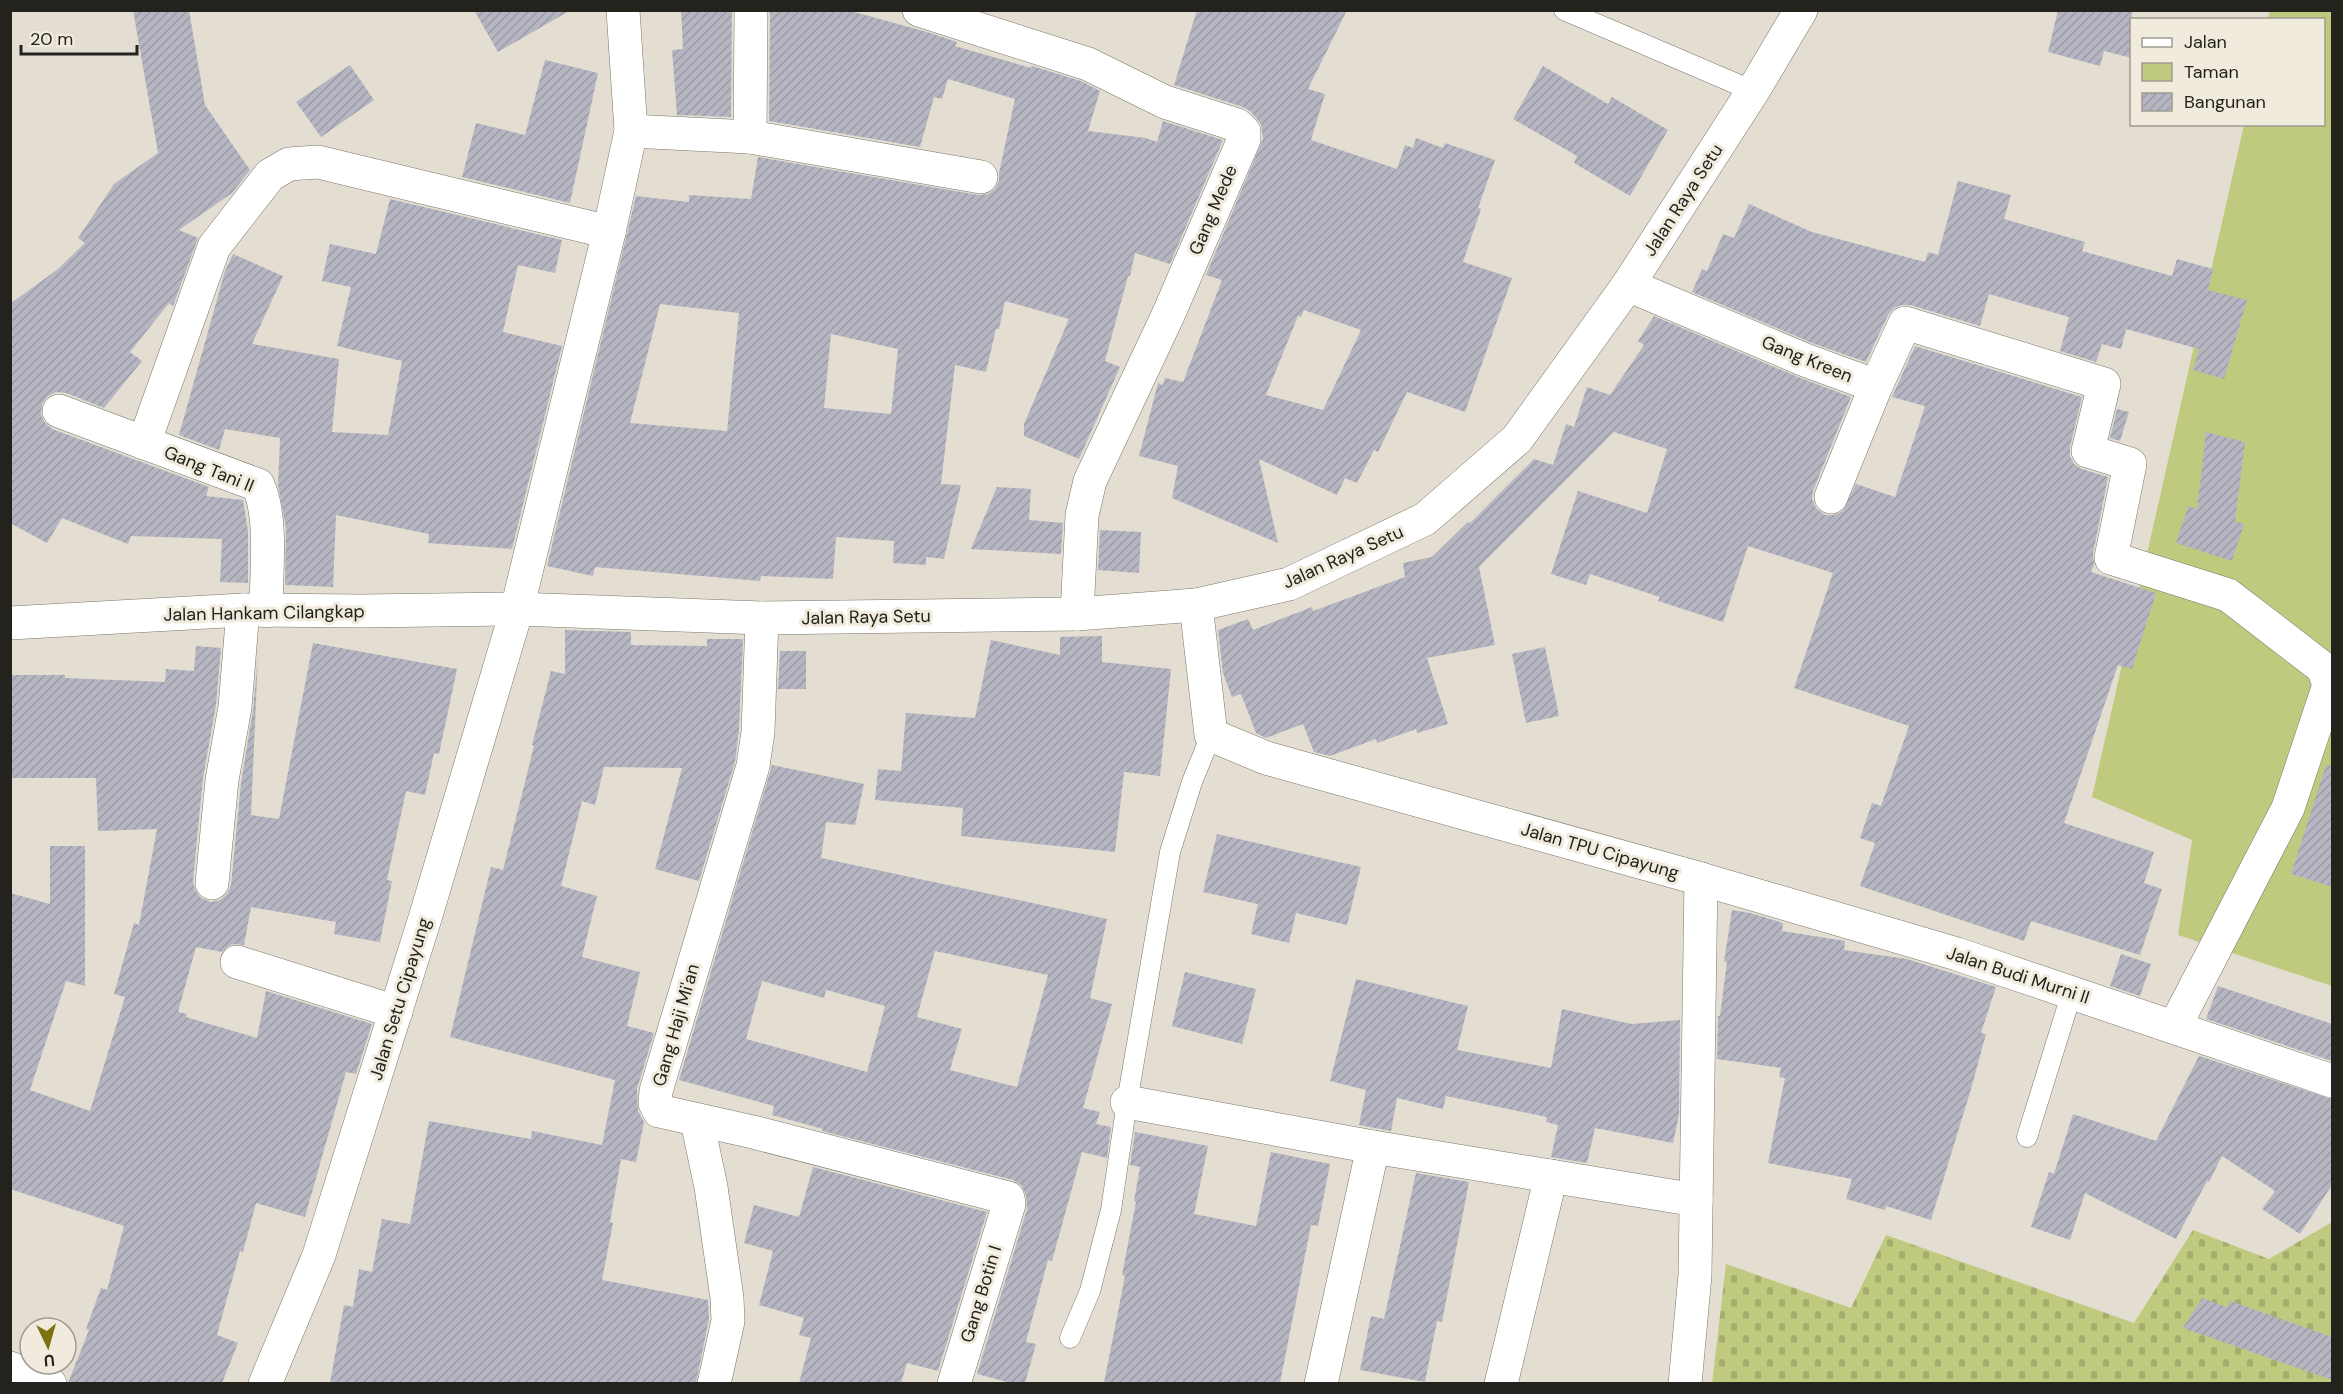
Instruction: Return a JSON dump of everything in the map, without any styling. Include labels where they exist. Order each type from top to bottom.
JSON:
[{"type":"street","name":"Jalan Setu Cipayung","points":[[265,1383],[319,1255],[396,1012],[517,609],[609,232],[631,130],[622,10]]},
{"type":"street","points":[[750,137],[751,10]]},
{"type":"street","name":"Gang Mede","points":[[920,10],[1088,64],[1165,102],[1237,125],[1244,132],[1244,139],[1169,313],[1090,481],[1082,515],[1077,614]]},
{"type":"street","name":"Jalan Raya Setu","points":[[517,609],[762,618],[1077,614],[1196,605],[1290,584],[1425,519],[1517,439],[1628,285],[1753,91],[1801,10]]},
{"type":"street","points":[[631,130],[750,137],[981,177]]},
{"type":"street","points":[[59,411],[144,443],[214,247],[270,175],[289,164],[318,162],[609,232]]},
{"type":"street","name":"Gang Kreen","points":[[1628,285],[1805,360],[1876,386],[1831,498]]},
{"type":"street","points":[[1876,386],[1905,323],[2104,384],[2088,451],[2130,464],[2111,558],[2228,595],[2324,668],[2329,685],[2288,808],[2175,1026]]},
{"type":"street","name":"Gang Tani II","points":[[144,443],[258,485],[264,498],[267,520],[255,610]]},
{"type":"street","points":[[1196,605],[1211,735]]},
{"type":"street","name":"Jalan Hankam Cilangkap","points":[[10,623],[255,610],[517,609]]},
{"type":"street","points":[[213,883],[222,780],[255,610]]},
{"type":"street","name":"Gang Haji Mi'an","points":[[762,618],[758,732],[753,766],[656,1091],[655,1103],[659,1111],[753,1132],[1001,1196],[1008,1198],[1009,1204]]},
{"type":"street","name":"Jalan TPU Cipayung","points":[[1211,735],[1266,758],[1701,879],[1695,1275],[1685,1383]]},
{"type":"street","name":"Jalan Budi Murni II","points":[[1701,879],[1957,954],[2332,1081]]},
{"type":"street","points":[[237,962],[396,1012]]},
{"type":"street","points":[[1127,1102],[1373,1147],[1696,1200]]},
{"type":"street","points":[[696,1121],[711,1187],[727,1298],[728,1321],[714,1383]]},
{"type":"street","points":[[1321,1383],[1373,1147]]},
{"type":"street","points":[[1501,1383],[1551,1176]]},
{"type":"street","name":"Gang Botin I","points":[[954,1383],[1009,1204]]},
{"type":"street","points":[[10,1368],[50,1383]]},
{"type":"lane","points":[[1564,10],[1753,91]]},
{"type":"lane","points":[[1070,1338],[1090,1291],[1111,1210],[1170,852],[1192,782],[1211,735]]},
{"type":"lane","points":[[2027,1137],[2072,992]]},
{"type":"green space","points":[[2270,11],[2332,11],[2332,986],[2178,935],[2192,840],[2092,797],[2244,126],[2325,126],[2325,18],[2268,18]]},
{"type":"green space","points":[[2332,1222],[2332,1383],[1712,1384],[1726,1264],[1851,1308],[1886,1235],[2134,1323],[2193,1230],[2269,1259]]},
{"type":"building","points":[[133,10],[189,10],[205,105],[250,170],[232,193],[179,230],[198,238],[173,306],[169,303],[130,352],[142,361],[104,408],[66,393],[56,392],[48,396],[42,404],[41,415],[52,429],[209,487],[206,496],[243,500],[248,531],[248,583],[220,582],[222,539],[131,536],[128,544],[62,518],[47,543],[10,523],[10,304],[58,269],[85,243],[78,238],[114,184],[158,153]]},
{"type":"building","points":[[474,10],[571,10],[498,52]]},
{"type":"building","points":[[681,10],[732,10],[731,117],[677,115],[672,50],[683,49]]},
{"type":"building","points":[[770,10],[847,10],[957,42],[955,46],[1081,81],[1100,91],[1088,131],[1146,138],[1157,142],[1163,121],[1223,140],[1170,264],[1135,253],[1105,361],[1120,367],[1079,459],[1024,436],[1024,424],[1069,319],[1005,301],[986,372],[955,365],[941,484],[961,485],[944,559],[926,557],[926,565],[893,563],[894,541],[836,537],[833,579],[761,576],[760,581],[595,567],[593,576],[547,566],[636,196],[689,202],[689,195],[751,199],[758,157],[978,195],[988,194],[995,189],[999,181],[1015,99],[948,79],[942,99],[934,97],[920,147],[769,121]],"holes":[[[660,304],[739,313],[727,431],[630,423]],[[831,334],[898,349],[891,414],[824,408]]]},
{"type":"building","points":[[1197,10],[1347,10],[1308,89],[1325,94],[1311,140],[1397,169],[1405,145],[1413,148],[1416,138],[1443,148],[1445,143],[1495,160],[1478,208],[1481,209],[1463,262],[1512,278],[1465,412],[1407,392],[1378,452],[1374,450],[1357,483],[1345,478],[1337,495],[1259,459],[1278,543],[1172,498],[1178,466],[1139,456],[1158,383],[1163,385],[1165,378],[1183,382],[1222,280],[1206,275],[1263,139],[1261,124],[1250,111],[1174,85]],"holes":[[[1304,310],[1361,330],[1323,410],[1266,395],[1298,316],[1301,317]]]},
{"type":"building","points":[[2058,10],[2132,10],[2130,58],[2104,51],[2100,66],[2048,52]]},
{"type":"building","points":[[545,60],[598,73],[570,203],[462,177],[476,123],[525,135]]},
{"type":"building","points":[[350,65],[374,100],[321,137],[296,102]]},
{"type":"building","points":[[1543,66],[1608,104],[1612,97],[1668,130],[1630,196],[1574,163],[1577,156],[1513,119]]},
{"type":"building","points":[[1958,181],[2011,195],[2004,219],[2085,242],[2082,251],[2172,276],[2177,259],[2213,269],[2208,290],[2247,300],[2224,379],[2193,370],[2199,349],[2126,329],[2121,349],[2102,344],[2096,362],[2060,351],[2069,317],[1989,294],[1980,326],[1910,305],[1894,308],[1888,315],[1866,362],[1812,343],[1692,292],[1702,269],[1707,271],[1723,234],[1734,238],[1749,204],[1812,232],[1925,262],[1928,252],[1938,255]]},
{"type":"building","points":[[390,199],[562,240],[555,273],[518,265],[503,332],[562,346],[512,549],[428,543],[429,534],[336,515],[333,587],[285,585],[286,528],[278,485],[280,438],[225,429],[219,450],[179,435],[225,271],[233,254],[283,276],[252,344],[339,359],[332,432],[388,435],[402,361],[337,346],[351,287],[322,281],[330,244],[376,254]]},
{"type":"building","points":[[1654,316],[1851,397],[1813,491],[1812,499],[1816,508],[1825,515],[1834,515],[1843,511],[1856,484],[1895,497],[1925,406],[1892,397],[1915,346],[2082,397],[2070,456],[2074,464],[2082,469],[2108,477],[2091,572],[2156,593],[2132,669],[2118,665],[2064,823],[2154,852],[2144,883],[2162,889],[2140,955],[2031,921],[2024,941],[1860,886],[1875,843],[1860,838],[1872,803],[1881,806],[1909,726],[1794,688],[1833,573],[1748,546],[1723,622],[1658,601],[1660,597],[1590,574],[1586,585],[1551,574],[1578,491],[1647,513],[1667,449],[1614,432],[1479,567],[1495,645],[1427,658],[1448,724],[1417,733],[1416,729],[1377,743],[1376,739],[1330,756],[1314,752],[1303,724],[1266,738],[1256,733],[1241,694],[1232,697],[1223,673],[1218,630],[1248,619],[1253,630],[1312,607],[1313,611],[1405,577],[1403,563],[1432,557],[1468,522],[1470,523],[1534,459],[1553,465],[1566,424],[1574,427],[1587,387],[1610,395],[1644,345],[1638,341]]},
{"type":"building","points":[[2117,409],[2129,412],[2120,441],[2110,438]]},
{"type":"building","points":[[2206,432],[2245,442],[2235,521],[2244,524],[2232,561],[2176,543],[2188,506],[2197,509]]},
{"type":"building","points":[[997,487],[1031,489],[1029,520],[1063,523],[1061,554],[971,549]]},
{"type":"building","points":[[1100,530],[1141,532],[1139,573],[1098,570]]},
{"type":"building","points":[[565,630],[631,632],[631,645],[707,646],[707,639],[743,639],[739,730],[735,762],[699,881],[655,869],[682,768],[604,767],[595,805],[582,801],[561,886],[597,896],[582,957],[640,972],[627,1026],[654,1033],[637,1089],[638,1111],[644,1122],[636,1162],[621,1159],[610,1222],[613,1223],[602,1280],[708,1300],[709,1319],[696,1383],[330,1383],[344,1305],[353,1307],[359,1269],[372,1272],[382,1219],[410,1224],[429,1121],[531,1139],[532,1131],[602,1145],[615,1080],[450,1037],[491,867],[503,870],[551,671],[565,674]]},
{"type":"building","points":[[1102,636],[1102,662],[1171,669],[1160,776],[1124,772],[1115,852],[961,836],[963,808],[875,800],[878,769],[901,771],[906,713],[975,718],[991,640],[1060,655],[1060,637]]},
{"type":"building","points":[[313,643],[457,669],[439,754],[434,753],[425,795],[406,791],[387,880],[392,881],[380,942],[334,934],[336,922],[251,907],[244,945],[232,944],[222,952],[196,947],[178,1012],[187,1014],[186,1017],[257,1038],[266,991],[372,1024],[356,1074],[346,1072],[305,1217],[256,1203],[217,1335],[238,1343],[222,1383],[68,1383],[71,1376],[78,1376],[78,1358],[89,1330],[86,1329],[101,1288],[107,1290],[124,1226],[10,1189],[10,893],[50,904],[50,846],[85,846],[85,986],[66,981],[30,1090],[90,1111],[125,997],[114,994],[134,923],[139,925],[157,829],[98,831],[96,778],[10,778],[10,675],[65,675],[65,678],[165,682],[166,669],[194,671],[196,646],[221,648],[216,705],[203,778],[193,881],[195,890],[201,898],[211,902],[220,900],[227,894],[231,885],[241,783],[253,710],[258,656],[251,815],[279,819]]},
{"type":"building","points":[[1545,647],[1559,716],[1526,723],[1512,654]]},
{"type":"building","points":[[780,651],[806,651],[806,689],[778,689]]},
{"type":"building","points":[[772,765],[864,784],[855,825],[826,822],[821,858],[1107,919],[1090,998],[1112,1004],[1083,1108],[1100,1112],[1096,1124],[1111,1127],[1107,1158],[1082,1152],[1052,1261],[1048,1260],[1026,1342],[1036,1344],[1025,1383],[1011,1383],[977,1374],[1027,1209],[1026,1195],[1021,1185],[1013,1180],[822,1131],[823,1129],[772,1115],[774,1106],[679,1080]],"holes":[[[935,951],[1048,975],[1017,1087],[950,1070],[962,1029],[917,1017]],[[762,981],[824,998],[826,990],[885,1006],[867,1072],[746,1039]]]},
{"type":"building","points":[[2326,765],[2332,766],[2332,887],[2291,874]]},
{"type":"building","points":[[1217,834],[1361,867],[1347,925],[1296,913],[1289,943],[1251,934],[1258,904],[1203,892]]},
{"type":"building","points":[[1732,910],[1783,923],[1782,931],[1845,941],[1844,950],[1907,959],[1996,987],[1981,1033],[1986,1034],[1971,1089],[1931,1220],[1886,1206],[1885,1210],[1846,1199],[1852,1179],[1768,1163],[1785,1078],[1779,1077],[1781,1068],[1717,1059],[1718,1016],[1720,1016],[1727,962],[1724,962]]},
{"type":"building","points":[[2121,954],[2151,964],[2140,996],[2110,986]]},
{"type":"building","points":[[1185,972],[1256,989],[1242,1044],[1172,1026]]},
{"type":"building","points":[[1356,979],[1468,1006],[1457,1050],[1551,1068],[1562,1009],[1632,1024],[1680,1020],[1679,1115],[1673,1143],[1595,1128],[1587,1163],[1551,1157],[1558,1125],[1546,1122],[1547,1117],[1446,1096],[1443,1109],[1397,1098],[1391,1131],[1359,1125],[1366,1090],[1330,1081]]},
{"type":"building","points":[[2218,986],[2332,1024],[2332,1061],[2206,1019]]},
{"type":"building","points":[[2199,1056],[2332,1099],[2332,1185],[2300,1234],[2262,1209],[2275,1191],[2222,1156],[2176,1239],[2085,1193],[2070,1240],[2031,1227],[2049,1172],[2054,1174],[2073,1114],[2156,1141]]},
{"type":"building","points":[[1135,1132],[1208,1146],[1194,1214],[1256,1226],[1271,1152],[1330,1164],[1318,1226],[1311,1225],[1280,1383],[1104,1383],[1125,1276],[1122,1275],[1136,1202],[1134,1201],[1140,1167],[1130,1165]]},
{"type":"building","points":[[813,1167],[987,1212],[938,1371],[907,1363],[901,1383],[799,1383],[811,1338],[799,1335],[804,1318],[759,1305],[773,1251],[744,1243],[754,1205],[799,1217]]},
{"type":"building","points":[[1416,1173],[1469,1182],[1442,1322],[1437,1321],[1425,1382],[1360,1370],[1371,1316],[1384,1319]]},
{"type":"building","points":[[2202,1298],[2227,1307],[2230,1301],[2332,1337],[2332,1380],[2183,1328]]}]
